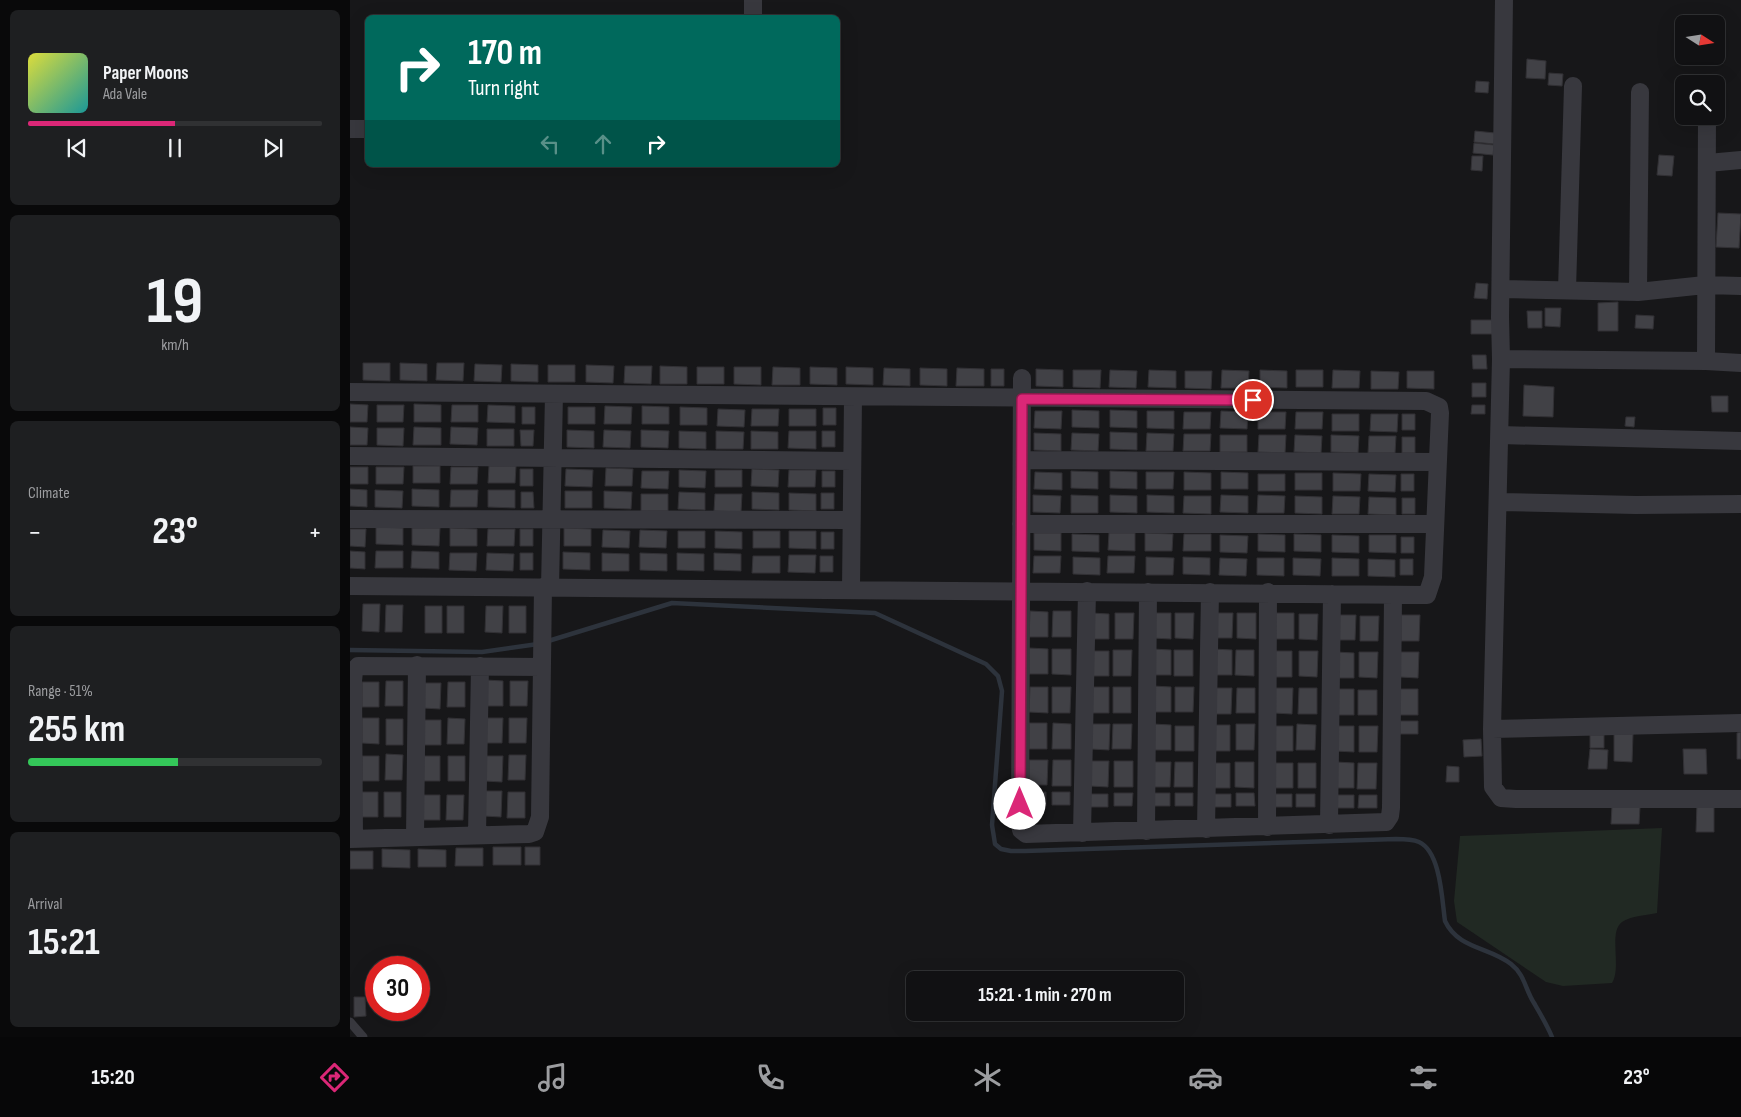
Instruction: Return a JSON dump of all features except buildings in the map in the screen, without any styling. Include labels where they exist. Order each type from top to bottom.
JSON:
[{"type":"street","points":[[753,0],[753,15]]},
{"type":"street","points":[[1504,0],[1500,435],[1492,729],[1493,788],[1501,798],[1741,799]]},
{"type":"street","points":[[1567,290],[1573,86]]},
{"type":"street","points":[[1638,292],[1640,92]]},
{"type":"street","points":[[1706,360],[1707,125]]},
{"type":"street","points":[[350,129],[365,129]]},
{"type":"street","points":[[1708,163],[1741,160]]},
{"type":"street","points":[[1501,290],[1638,292],[1705,285],[1741,286]]},
{"type":"street","points":[[1501,359],[1706,360],[1741,363]]},
{"type":"street","points":[[1022,378],[1021,830],[1032,835],[1380,824],[1386,822],[1390,816],[1393,596]]},
{"type":"street","points":[[350,392],[1426,401],[1439,407],[1440,413],[1433,577],[1427,595],[1393,596],[1268,592],[350,586]]},
{"type":"street","points":[[542,651],[480,666],[358,666],[354,671],[352,839],[529,834],[535,832],[538,826],[542,651],[552,519],[554,394]]},
{"type":"street","points":[[850,589],[853,397]]},
{"type":"street","points":[[1500,435],[1741,441]]},
{"type":"street","points":[[350,456],[852,461]]},
{"type":"street","points":[[1022,460],[1438,462]]},
{"type":"street","points":[[1499,502],[1636,505],[1741,504]]},
{"type":"street","points":[[350,519],[852,520]]},
{"type":"street","points":[[1021,524],[1436,524]]},
{"type":"street","points":[[1082,833],[1087,592]]},
{"type":"street","points":[[1146,831],[1148,592]]},
{"type":"street","points":[[1206,829],[1210,592]]},
{"type":"street","points":[[1268,592],[1268,827]]},
{"type":"street","points":[[1329,825],[1332,594]]},
{"type":"street","points":[[415,837],[417,665]]},
{"type":"street","points":[[477,836],[480,666]]},
{"type":"street","points":[[1492,729],[1741,723]]},
{"type":"lane","points":[[350,1022],[363,1037]]},
{"type":"shaded area","points":[[1662,828],[1657,913],[1630,918],[1622,922],[1618,927],[1615,941],[1616,968],[1612,983],[1563,986],[1546,982],[1457,922],[1454,901],[1460,836]]},
{"type":"waterway","points":[[545,642],[672,603],[875,613],[986,664],[998,676],[1002,691],[992,825],[995,844],[1001,849],[1025,851],[1396,839],[1408,839],[1419,842],[1426,847],[1436,866],[1445,921],[1451,930],[1466,942],[1503,958],[1516,968],[1552,1037]]},
{"type":"waterway","points":[[350,650],[482,652],[538,644]]},
{"type":"route","points":[[1020,804],[1022,399],[1253,400]]}]
